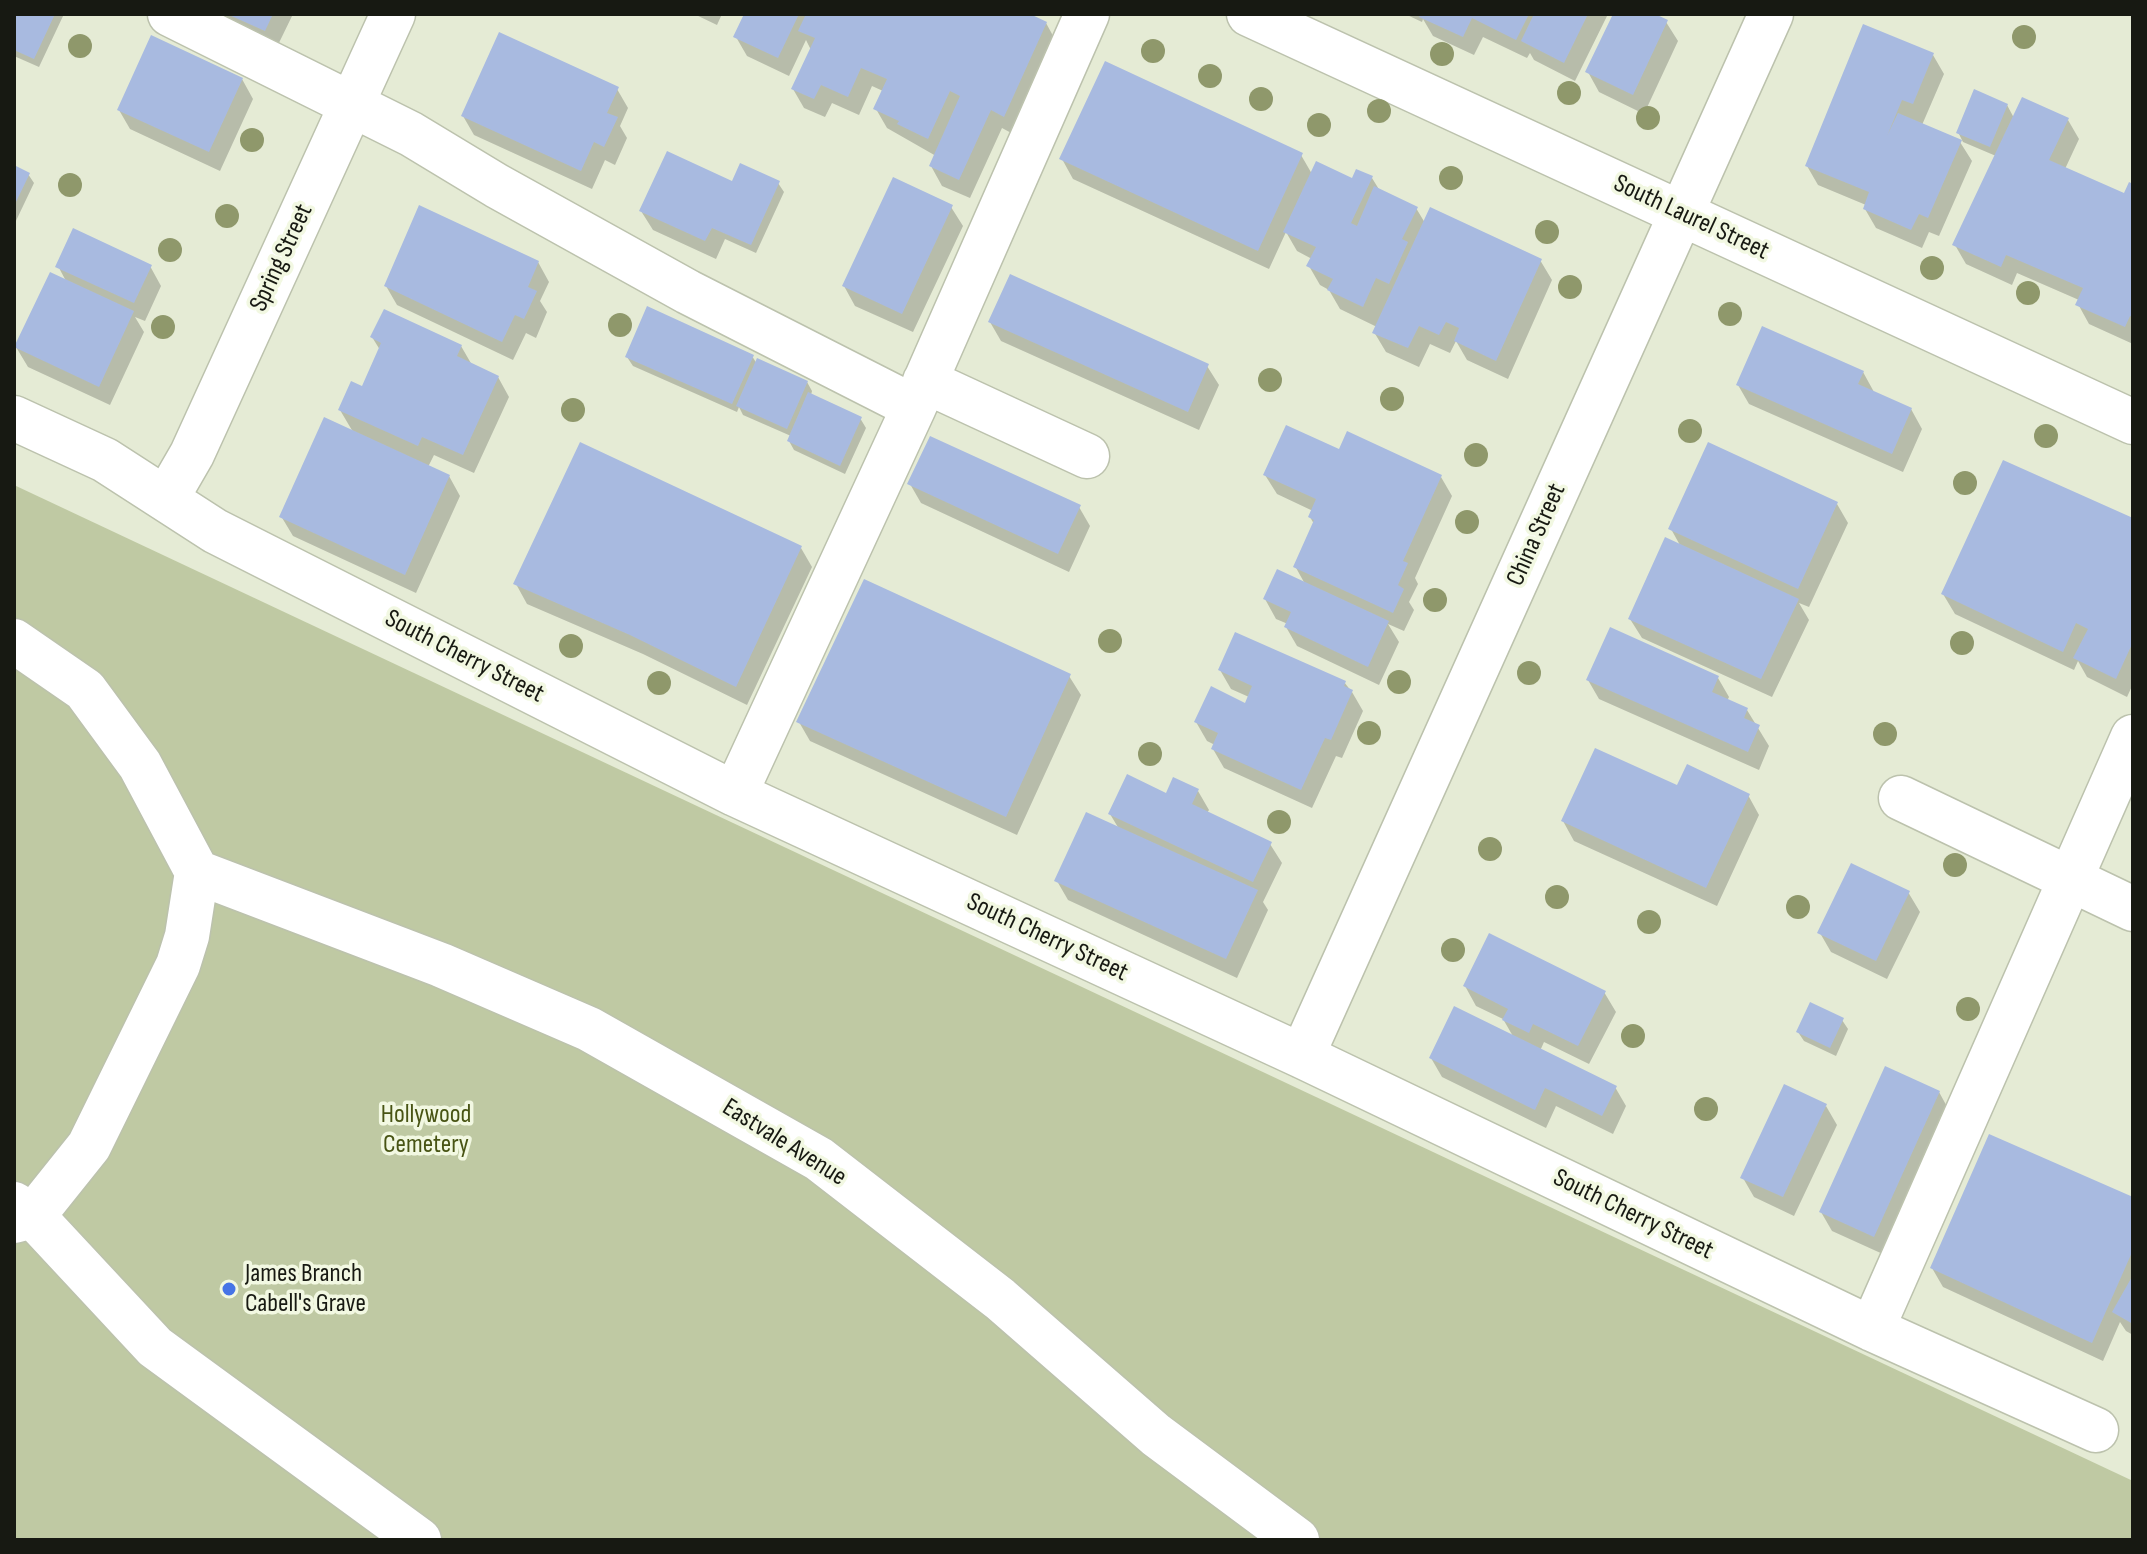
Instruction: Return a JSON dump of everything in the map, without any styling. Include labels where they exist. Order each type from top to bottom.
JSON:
[{"type":"street","points":[[170,14],[411,134],[497,186],[688,292],[920,394],[1087,456]]},
{"type":"street","name":"Spring Street","points":[[166,499],[192,454],[393,14]]},
{"type":"street","points":[[735,794],[920,394],[1087,14]]},
{"type":"street","name":"South Laurel Street","points":[[1249,14],[1311,27],[1681,213],[2133,422]]},
{"type":"street","name":"China Street","points":[[1302,1056],[1771,14]]},
{"type":"street","name":"South Cherry Street","points":[[14,418],[105,460],[215,531],[735,794],[1302,1056],[1872,1329],[2096,1430]]},
{"type":"street","points":[[14,641],[85,690],[140,765],[197,872],[187,936],[178,965],[89,1146],[20,1214],[155,1347],[419,1540]]},
{"type":"street","points":[[1872,1329],[2133,737]]},
{"type":"street","points":[[1901,798],[2133,909]]},
{"type":"street","name":"Eastvale Avenue","points":[[197,872],[441,965],[589,1029],[819,1159],[1000,1299],[1156,1435],[1297,1540]]},
{"type":"green space","name":"Hollywood Cemetery","points":[[14,485],[2133,1481],[2133,1540],[14,1540]]},
{"type":"building","points":[[14,14],[55,14],[34,59],[14,50]]},
{"type":"building","points":[[227,14],[273,14],[265,31]]},
{"type":"building","points":[[744,14],[799,14],[778,58],[733,37]]},
{"type":"building","points":[[806,14],[1030,14],[1047,22],[1004,117],[991,110],[959,180],[929,166],[960,96],[950,91],[928,139],[873,109],[887,79],[861,68],[848,97],[821,85],[814,99],[791,89],[815,38],[798,31]]},
{"type":"building","points":[[1421,14],[1529,14],[1516,40],[1472,18],[1463,37],[1419,17]]},
{"type":"building","points":[[1534,14],[1588,14],[1564,63],[1521,41]]},
{"type":"building","points":[[1613,14],[1655,14],[1668,20],[1633,95],[1585,72]]},
{"type":"building","points":[[1863,24],[1934,53],[1913,104],[1902,100],[1887,136],[1898,113],[1962,140],[1928,218],[1919,214],[1911,230],[1863,209],[1869,192],[1805,166]]},
{"type":"building","points":[[499,32],[619,87],[607,113],[618,117],[604,147],[594,142],[581,171],[461,116]]},
{"type":"building","points":[[151,35],[243,78],[209,152],[117,110]]},
{"type":"building","points":[[1105,61],[1303,153],[1258,251],[1059,159]]},
{"type":"building","points":[[1974,89],[2008,104],[1990,147],[1956,133]]},
{"type":"building","points":[[2022,97],[2069,118],[2049,160],[2124,193],[2129,182],[2133,184],[2133,317],[2130,316],[2125,327],[2075,305],[2083,288],[2006,255],[2001,267],[1952,245]]},
{"type":"building","points":[[667,151],[732,181],[740,163],[780,181],[751,245],[712,228],[705,241],[639,211]]},
{"type":"building","points":[[1316,161],[1352,178],[1356,169],[1373,176],[1351,223],[1357,226],[1374,186],[1418,207],[1402,239],[1408,242],[1389,284],[1376,278],[1363,307],[1327,290],[1333,279],[1306,266],[1316,247],[1283,232]]},
{"type":"building","points":[[14,165],[30,173],[14,206]]},
{"type":"building","points":[[893,177],[953,205],[902,314],[842,286]]},
{"type":"building","points":[[419,205],[539,261],[528,287],[537,291],[524,319],[515,315],[502,342],[384,286]]},
{"type":"building","points":[[1430,207],[1542,259],[1496,361],[1454,341],[1459,328],[1446,322],[1439,335],[1419,326],[1408,348],[1372,333]]},
{"type":"building","points":[[73,228],[152,265],[134,303],[55,267]]},
{"type":"building","points":[[50,272],[134,311],[99,387],[14,347]]},
{"type":"building","points":[[1010,274],[1209,364],[1188,412],[988,322]]},
{"type":"building","points":[[647,306],[754,355],[732,404],[625,357]]},
{"type":"building","points":[[384,309],[462,345],[457,356],[499,376],[463,455],[422,437],[418,446],[338,410],[351,381],[362,386],[381,343],[370,337]]},
{"type":"building","points":[[1762,326],[1864,371],[1858,384],[1912,408],[1892,454],[1736,385]]},
{"type":"building","points":[[757,358],[808,381],[787,429],[736,406]]},
{"type":"building","points":[[808,392],[862,417],[840,466],[787,441]]},
{"type":"building","points":[[324,417],[450,475],[405,575],[279,517]]},
{"type":"building","points":[[1286,425],[1339,449],[1347,431],[1442,475],[1403,561],[1408,563],[1398,585],[1404,589],[1393,613],[1293,567],[1314,520],[1308,517],[1316,499],[1263,475]]},
{"type":"building","points":[[930,436],[1081,505],[1058,554],[907,484]]},
{"type":"building","points":[[580,442],[802,546],[736,687],[630,635],[513,584]]},
{"type":"building","points":[[1708,442],[1838,502],[1798,589],[1668,529]]},
{"type":"building","points":[[2003,460],[2133,518],[2133,642],[2116,679],[2073,658],[2088,629],[2076,623],[2063,652],[1941,594]]},
{"type":"building","points":[[1665,537],[1799,599],[1761,679],[1628,619]]},
{"type":"building","points":[[1277,569],[1389,621],[1368,667],[1284,627],[1291,612],[1263,599]]},
{"type":"building","points":[[864,579],[1071,674],[1006,817],[796,722]]},
{"type":"building","points":[[1610,627],[1719,676],[1712,692],[1748,708],[1744,718],[1760,725],[1748,752],[1586,680]]},
{"type":"building","points":[[1235,632],[1346,681],[1344,686],[1353,690],[1331,740],[1325,738],[1301,790],[1211,749],[1218,733],[1194,722],[1211,686],[1245,703],[1252,686],[1218,670]]},
{"type":"building","points":[[1595,748],[1677,785],[1687,764],[1750,794],[1706,888],[1561,821]]},
{"type":"building","points":[[1127,774],[1166,793],[1173,777],[1199,789],[1192,804],[1272,842],[1253,882],[1108,814]]},
{"type":"building","points":[[1086,812],[1258,890],[1226,959],[1054,881]]},
{"type":"building","points":[[1851,863],[1910,891],[1876,961],[1817,933]]},
{"type":"building","points":[[1489,933],[1606,991],[1578,1046],[1533,1024],[1529,1033],[1502,1020],[1508,1009],[1463,986]]},
{"type":"building","points":[[1810,1002],[1844,1018],[1830,1048],[1796,1032]]},
{"type":"building","points":[[1454,1006],[1617,1086],[1602,1116],[1545,1088],[1535,1110],[1429,1058]]},
{"type":"building","points":[[1885,1066],[1940,1091],[1874,1237],[1819,1212]]},
{"type":"building","points":[[1784,1084],[1827,1104],[1783,1197],[1740,1178]]},
{"type":"building","points":[[1989,1134],[2133,1197],[2133,1250],[2092,1343],[1930,1268]]},
{"type":"building","points":[[2133,1275],[2133,1324],[2112,1312]]},
{"type":"place","name":"James Branch Cabell's Grave","points":[[229,1289]]}]
